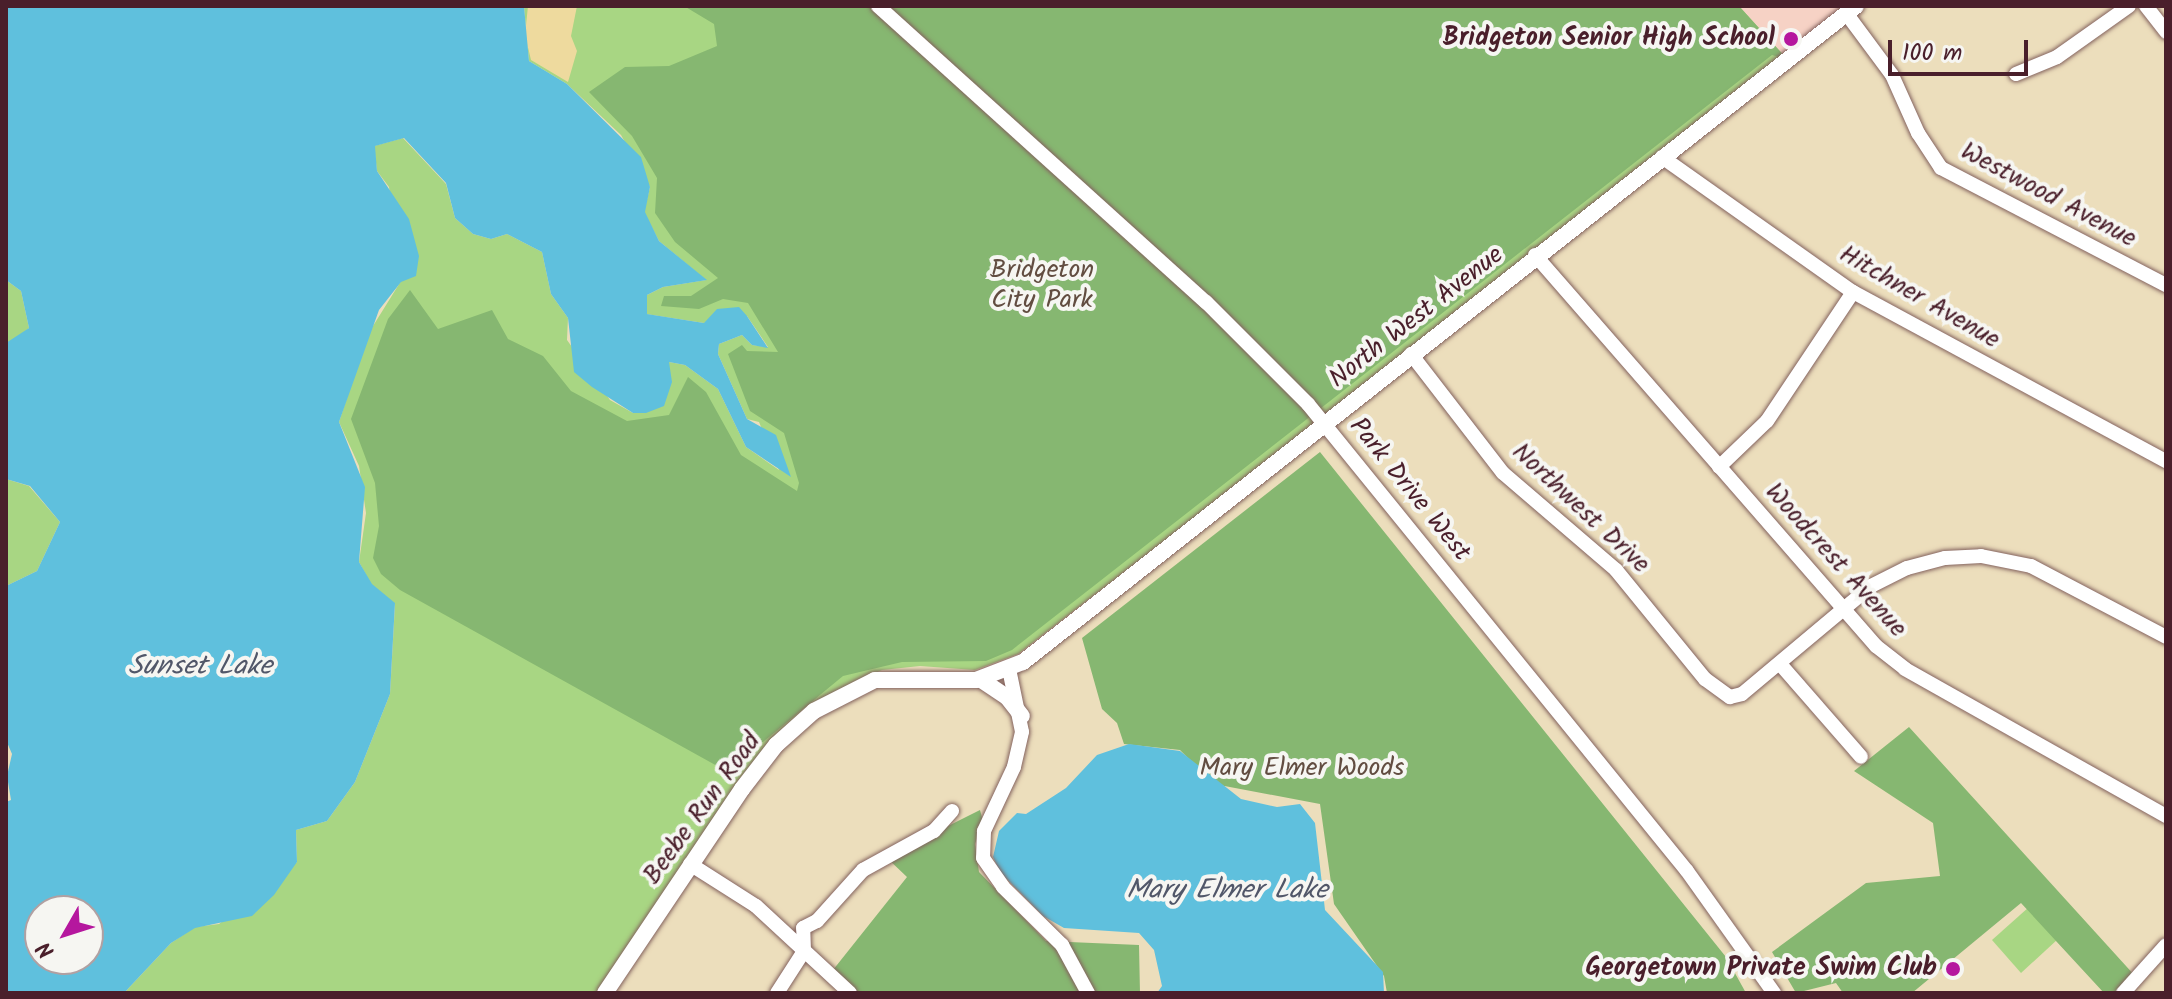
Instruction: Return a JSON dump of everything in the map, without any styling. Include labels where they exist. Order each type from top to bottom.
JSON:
[{"type":"main road","name":"North West Avenue","points":[[1009,669],[1064,632],[1535,255],[1851,10]]},
{"type":"main road","name":"Beebe Run Road","points":[[605,993],[690,864],[776,745],[836,696],[899,676],[980,679],[1009,669]]},
{"type":"main road","points":[[980,679],[1007,697],[1022,716]]},
{"type":"street","name":"Park Drive West","points":[[878,6],[1206,302],[1324,423],[1687,871],[1774,993]]},
{"type":"street","points":[[2016,74],[2068,51],[2129,6]]},
{"type":"street","points":[[2146,6],[2166,32]]},
{"type":"street","name":"Westwood Avenue","points":[[1851,10],[1892,75],[1918,133],[1941,168],[2166,285]]},
{"type":"street","name":"Hitchner Avenue","points":[[1662,157],[1853,292],[2166,461]]},
{"type":"street","name":"Woodcrest Avenue","points":[[1535,255],[1842,609],[1905,669],[2166,816]]},
{"type":"street","points":[[1719,467],[1767,421],[1853,292]]},
{"type":"street","name":"Northwest Drive","points":[[1411,354],[1503,473],[1616,570],[1713,686],[1734,697],[1780,664]]},
{"type":"street","points":[[1861,757],[1780,664],[1842,609],[1907,568],[1981,556],[2031,566],[2166,637]]},
{"type":"street","points":[[1009,669],[1022,716],[1014,767],[982,841],[986,865],[1003,887],[1062,945],[1088,993]]},
{"type":"street","points":[[777,993],[804,951],[803,928],[817,921],[854,878],[934,831],[952,811]]},
{"type":"street","points":[[690,864],[756,906],[850,993]]},
{"type":"street","points":[[2123,993],[2166,945]]},
{"type":"shaded area","name":"Bridgeton Senior High School","points":[[1739,6],[1856,6],[1787,59]]},
{"type":"green space","name":"Bridgeton City Park","points":[[524,6],[1739,6],[1787,59],[1018,654],[975,670],[920,666],[882,670],[819,700],[739,780],[597,993],[124,993],[171,943],[195,927],[219,924],[297,862],[296,830],[327,821],[355,782],[390,694],[395,604],[371,584],[359,562],[366,513],[359,466],[339,422],[368,334],[401,281],[389,187],[377,171],[374,146],[403,138],[446,184],[455,218],[473,234],[491,239],[507,234],[542,252],[551,294],[568,318],[567,340],[610,400],[633,413],[669,362],[685,365],[718,389],[746,447],[779,470],[759,422],[747,419],[718,354],[719,344],[742,335],[752,345],[768,347],[747,316],[704,323],[646,314],[647,295],[663,287],[706,280],[659,241],[644,212],[650,187],[621,135],[567,84],[529,61]]},
{"type":"green space","name":"Bridgeton City Park","points":[[684,6],[1739,6],[1787,59],[1772,55],[1012,650],[986,661],[902,662],[843,676],[758,746],[737,777],[400,590],[381,574],[373,558],[379,526],[375,483],[351,419],[388,319],[410,290],[438,329],[492,310],[508,339],[543,356],[571,391],[627,421],[669,415],[688,377],[706,392],[741,455],[797,491],[799,483],[784,433],[750,411],[728,354],[742,345],[747,351],[778,352],[748,303],[723,299],[699,309],[661,306],[664,296],[691,296],[718,278],[675,242],[655,213],[657,178],[632,136],[589,92],[625,67],[669,66],[717,46],[714,24]]},
{"type":"green space","points":[[6,280],[21,291],[29,328],[10,344],[6,343]]},
{"type":"green space","name":"Mary Elmer Woods","points":[[1320,452],[1726,957],[1746,993],[1387,993],[1384,976],[1334,904],[1320,804],[1214,784],[1180,750],[1124,744],[1117,723],[1102,709],[1082,638]]},
{"type":"green space","points":[[6,479],[29,486],[60,522],[37,571],[6,586]]},
{"type":"green space","points":[[1909,727],[2136,977],[2118,993],[2104,993],[2021,903],[1912,993],[1843,993],[1836,983],[1796,993],[1772,952],[1866,883],[1940,876],[1933,823],[1854,771]]},
{"type":"green space","points":[[980,810],[983,821],[975,844],[979,872],[1046,941],[1139,945],[1140,993],[848,993],[829,975],[907,877],[886,857]]},
{"type":"green space","points":[[2029,907],[2058,939],[2021,973],[1992,940]]},
{"type":"sand","points":[[528,6],[577,6],[571,36],[577,51],[568,82],[531,60],[525,35]]},
{"type":"water","name":"Sunset Lake","points":[[6,6],[524,6],[529,61],[567,84],[641,157],[650,187],[645,212],[659,241],[707,280],[663,287],[647,295],[647,314],[704,323],[717,309],[739,307],[747,316],[768,348],[752,345],[742,335],[719,344],[718,354],[747,419],[776,435],[791,477],[746,447],[718,389],[685,365],[669,362],[672,382],[664,406],[646,413],[633,413],[592,387],[574,372],[568,318],[551,294],[542,252],[507,234],[491,239],[473,234],[455,218],[446,183],[404,138],[375,146],[377,171],[409,219],[419,256],[416,276],[401,282],[379,310],[339,422],[365,487],[359,562],[372,584],[395,603],[390,694],[355,782],[327,821],[296,830],[297,862],[274,895],[252,916],[195,928],[171,943],[124,993],[6,993],[6,802],[11,800],[7,776],[12,754],[6,740],[6,586],[37,571],[60,522],[30,486],[6,479],[6,343],[29,328],[21,291],[6,280]]},
{"type":"water","name":"Mary Elmer Lake","points":[[1129,744],[1180,751],[1241,799],[1277,807],[1300,804],[1315,823],[1325,910],[1383,972],[1384,993],[1157,993],[1162,986],[1154,950],[1139,933],[1064,928],[1043,916],[1000,872],[993,857],[999,831],[1017,813],[1026,814],[1066,788],[1097,755]]},
{"type":"place","name":"Bridgeton Senior High School","points":[[1791,39]]},
{"type":"place","name":"Georgetown Private Swim Club","points":[[1953,969]]}]
